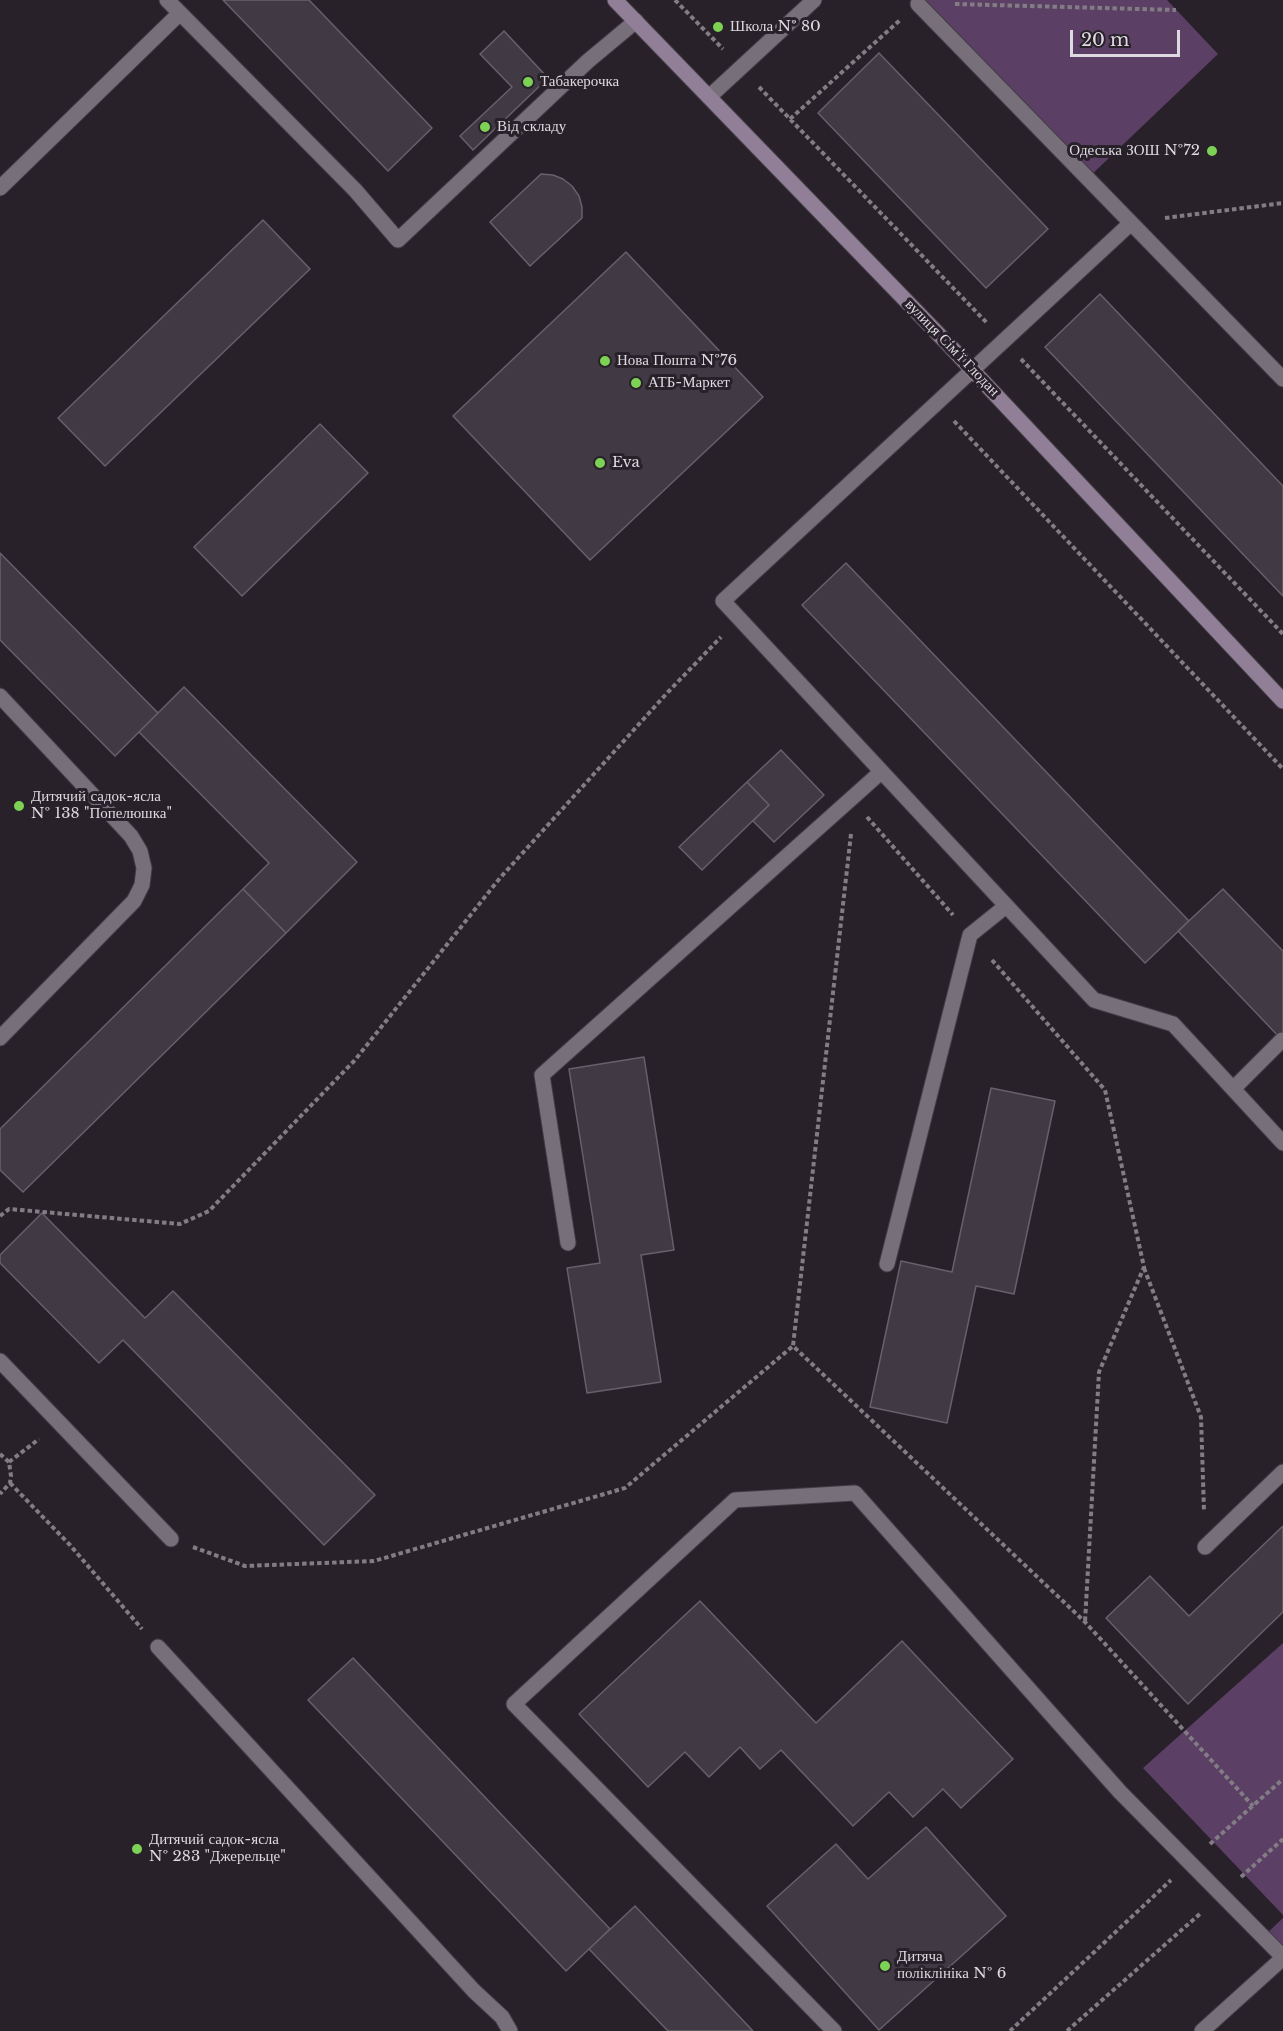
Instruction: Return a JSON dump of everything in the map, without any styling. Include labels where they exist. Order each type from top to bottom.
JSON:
[{"type":"street","name":"вулиця Сім'ї Глодан","points":[[615,0],[973,370],[1283,701]]},
{"type":"lane","points":[[167,0],[355,190],[398,240],[588,61],[636,21]]},
{"type":"lane","points":[[709,97],[814,0]]},
{"type":"lane","points":[[918,3],[1283,379]]},
{"type":"lane","points":[[0,188],[180,13]]},
{"type":"lane","points":[[1131,223],[723,601],[1094,1000],[1173,1024],[1283,1143]]},
{"type":"lane","points":[[0,696],[131,836],[140,850],[144,868],[142,885],[129,907],[0,1038]]},
{"type":"lane","points":[[568,1243],[542,1075],[881,772]]},
{"type":"lane","points":[[887,1264],[970,935],[1006,906]]},
{"type":"lane","points":[[1233,1089],[1282,1040]]},
{"type":"lane","points":[[0,1361],[171,1539]]},
{"type":"lane","points":[[1205,1547],[1283,1472]]},
{"type":"lane","points":[[834,2031],[514,1704],[735,1500],[855,1493],[1120,1792],[1283,1957],[1202,2031]]},
{"type":"lane","points":[[158,1647],[474,1991],[502,2017],[510,2031]]},
{"type":"path","points":[[675,0],[1283,634]]},
{"type":"path","points":[[790,119],[918,3],[1176,10]]},
{"type":"path","points":[[1131,223],[1283,203]]},
{"type":"path","points":[[937,404],[1283,769]]},
{"type":"path","points":[[0,1216],[9,1209],[180,1224],[209,1211],[355,1060],[500,878],[668,692],[738,619]]},
{"type":"path","points":[[851,799],[1106,1090],[1144,1267],[1201,1417],[1205,1547]]},
{"type":"path","points":[[171,1539],[245,1566],[374,1561],[625,1488],[793,1346],[852,830],[851,799]]},
{"type":"path","points":[[1085,1622],[1099,1372],[1144,1267]]},
{"type":"path","points":[[793,1346],[1085,1622],[1253,1806]]},
{"type":"path","points":[[9,1462],[59,1423]]},
{"type":"path","points":[[0,1454],[9,1462],[11,1476],[10,1482],[0,1494]]},
{"type":"path","points":[[10,1482],[70,1545],[158,1647]]},
{"type":"path","points":[[1010,2031],[1283,1779]]},
{"type":"path","points":[[1067,2031],[1283,1839]]},
{"type":"shaded area","points":[[914,0],[1167,0],[1218,54],[1087,179]]},
{"type":"shaded area","points":[[1283,1643],[1283,1915],[1143,1768]]},
{"type":"shaded area","points":[[1283,1918],[1283,1957],[1263,1937]]},
{"type":"building","points":[[223,0],[309,0],[432,128],[388,171]]},
{"type":"building","points":[[504,31],[548,78],[473,150],[460,136],[512,87],[480,54]]},
{"type":"building","points":[[879,53],[1048,229],[986,288],[818,113]]},
{"type":"building","points":[[541,174],[553,175],[572,186],[579,196],[582,218],[530,266],[490,222]]},
{"type":"building","points":[[263,220],[310,269],[105,466],[58,418]]},
{"type":"building","points":[[626,252],[763,397],[590,560],[453,416]]},
{"type":"building","points":[[1100,294],[1283,486],[1283,596],[1045,347]]},
{"type":"building","points":[[320,424],[368,473],[242,596],[194,547]]},
{"type":"building","points":[[0,553],[158,713],[115,756],[0,640]]},
{"type":"building","points":[[846,563],[1189,921],[1145,963],[802,605]]},
{"type":"building","points":[[184,687],[357,862],[286,933],[243,889],[269,863],[139,732]]},
{"type":"building","points":[[781,750],[824,795],[774,842],[753,821],[769,805],[747,782]]},
{"type":"building","points":[[747,782],[769,805],[702,870],[679,847]]},
{"type":"building","points":[[243,889],[286,933],[23,1192],[0,1170],[0,1129]]},
{"type":"building","points":[[1223,889],[1283,951],[1283,1041],[1178,931]]},
{"type":"building","points":[[644,1057],[674,1250],[641,1255],[661,1382],[587,1393],[567,1268],[600,1263],[569,1069]]},
{"type":"building","points":[[991,1088],[1055,1101],[1014,1294],[976,1286],[947,1423],[870,1407],[901,1261],[952,1272]]},
{"type":"building","points":[[42,1213],[145,1318],[173,1291],[375,1495],[324,1545],[123,1340],[99,1363],[0,1263],[0,1255]]},
{"type":"building","points":[[1283,1526],[1283,1612],[1188,1704],[1106,1618],[1150,1576],[1189,1616]]},
{"type":"building","points":[[700,1601],[816,1723],[902,1641],[1013,1759],[961,1808],[943,1789],[913,1817],[889,1792],[853,1826],[781,1750],[760,1769],[740,1747],[709,1777],[685,1752],[648,1787],[579,1714]]},
{"type":"building","points":[[353,1658],[610,1929],[566,1971],[308,1700]]},
{"type":"building","name":"Дитяча поліклініка № 6","points":[[926,1827],[1006,1916],[879,2030],[767,1906],[836,1844],[868,1879]]},
{"type":"building","points":[[635,1906],[753,2031],[668,2031],[589,1949]]},
{"type":"place","name":"Школа № 80","points":[[718,27]]},
{"type":"place","name":"Табакерочка","points":[[528,82]]},
{"type":"place","name":"Від складу","points":[[485,127]]},
{"type":"place","name":"Одеська ЗОШ №72","points":[[1212,151]]},
{"type":"place","name":"Нова Пошта №76","points":[[605,361]]},
{"type":"place","name":"АТБ-Маркет","points":[[636,383]]},
{"type":"place","name":"Eva","points":[[600,463]]},
{"type":"place","name":"Дитячий садок-ясла № 138 \"Попелюшка\"","points":[[19,806]]},
{"type":"place","name":"Дитячий садок-ясла № 283 \"Джерельце\"","points":[[137,1849]]},
{"type":"place","name":"Дитяча поліклініка № 6","points":[[885,1966]]}]
